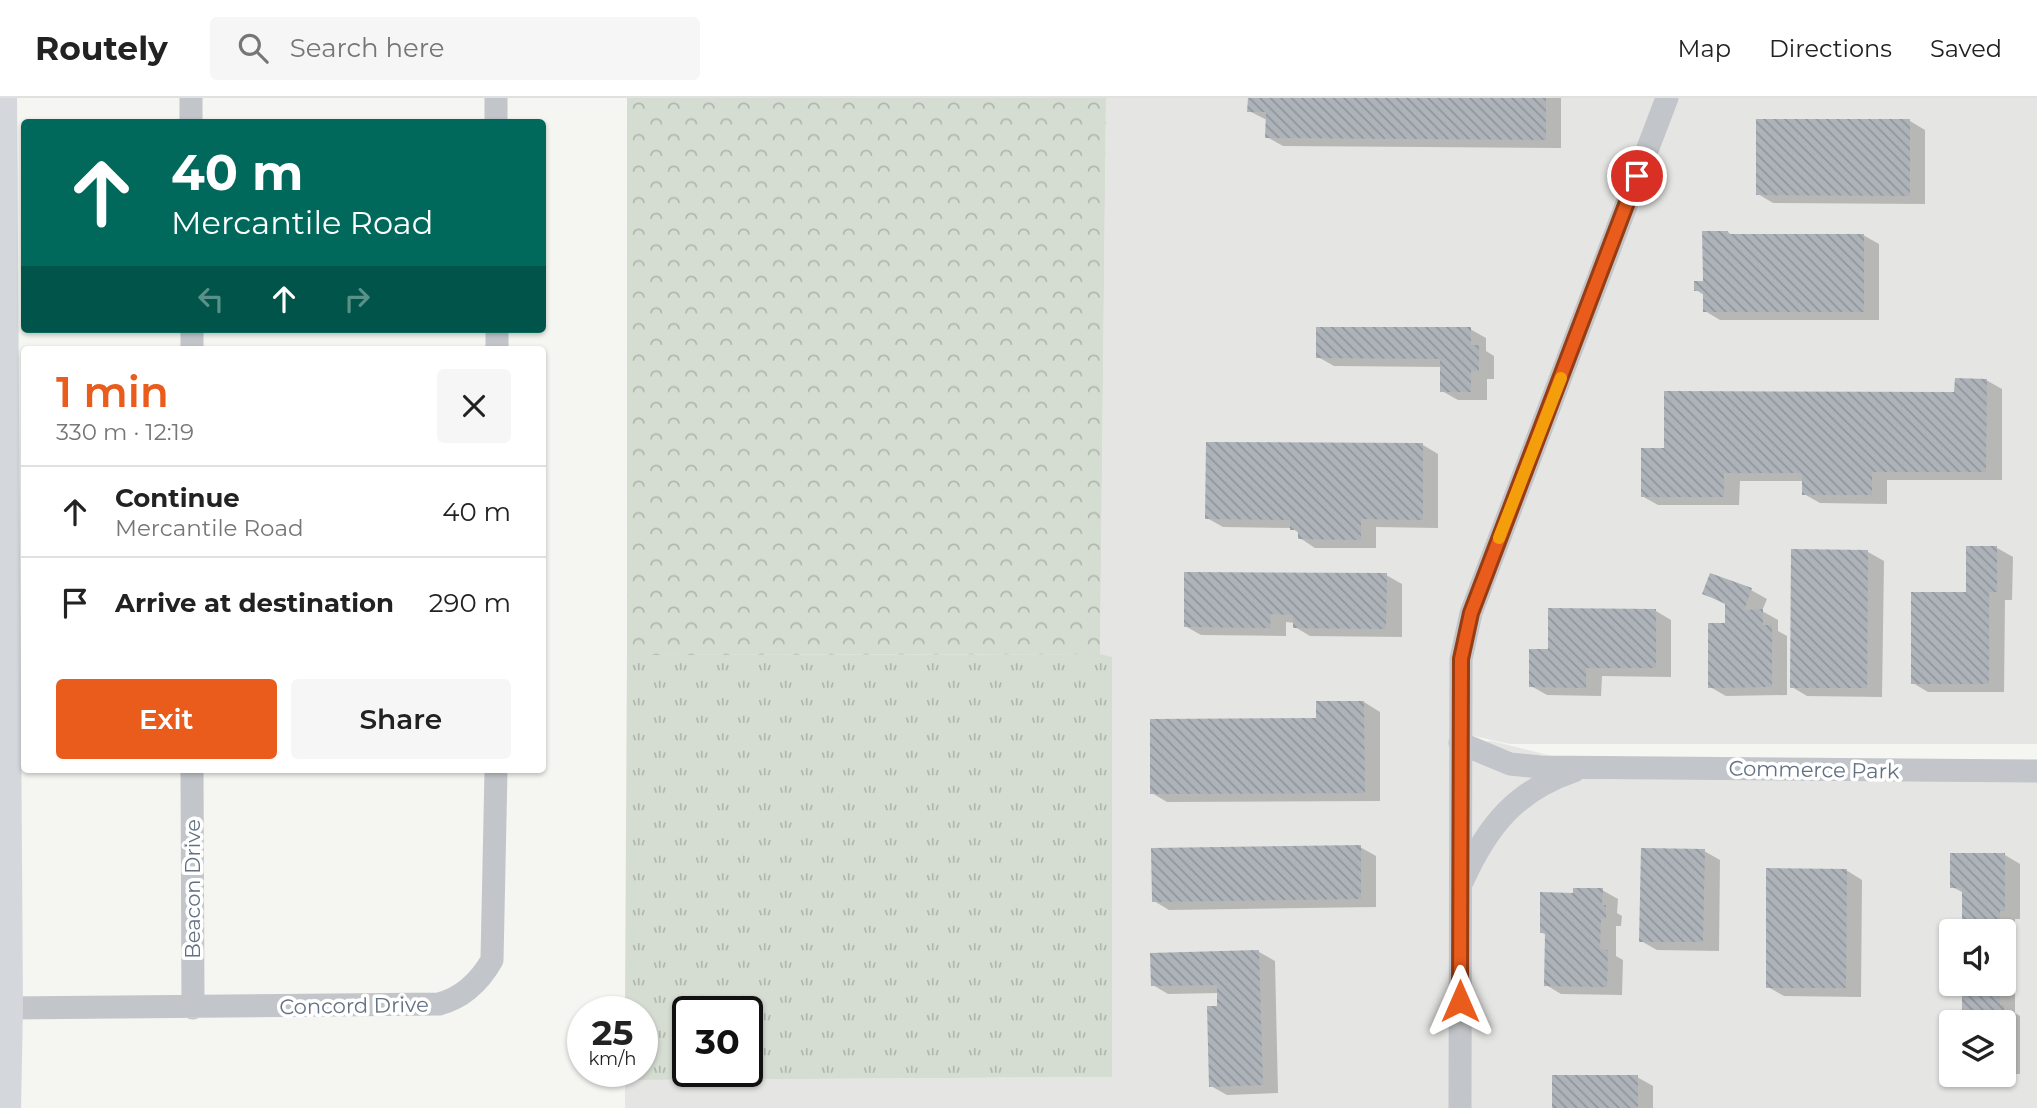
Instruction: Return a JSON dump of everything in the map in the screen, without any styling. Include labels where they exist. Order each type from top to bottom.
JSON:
[{"type":"main road","points":[[2,98],[8,1008],[6,1108]]},
{"type":"street","points":[[191,98],[191,119]]},
{"type":"street","points":[[496,98],[496,119]]},
{"type":"street","points":[[1460,887],[1461,659],[1471,613],[1667,98]]},
{"type":"street","name":"Commerce Park","points":[[1460,743],[1510,764],[1541,767],[2037,771]]},
{"type":"street","name":"Commerce Park","points":[[1460,1108],[1460,887],[1487,832],[1505,811],[1553,778],[1591,766]]},
{"type":"street","name":"Beacon Drive","points":[[192,773],[193,1008]]},
{"type":"street","name":"Concord Drive","points":[[8,1008],[439,1004],[454,1000],[483,976],[492,960],[496,773]]},
{"type":"shaded area","points":[[1106,98],[2037,98],[2037,744],[1510,744],[1451,731],[1460,743],[1492,741],[1591,766],[2037,771],[2037,1108],[625,1108],[625,1087],[658,1087],[658,1080],[672,1080],[672,1087],[763,1087],[763,1079],[1112,1077],[1112,658],[1100,654]]},
{"type":"green space","points":[[627,98],[1106,98],[1100,654],[627,655]]},
{"type":"green space","points":[[1100,654],[1112,657],[1112,1077],[763,1079],[763,996],[672,996],[672,1080],[658,1080],[658,996],[625,996],[627,655]]},
{"type":"building","points":[[1248,98],[1546,98],[1546,140],[1265,138],[1266,112],[1247,112]]},
{"type":"building","points":[[1756,119],[1910,119],[1910,196],[1756,195]]},
{"type":"building","points":[[1702,231],[1728,231],[1728,234],[1864,234],[1864,312],[1703,312],[1703,291],[1694,291],[1694,281],[1703,281]]},
{"type":"building","points":[[1316,327],[1471,327],[1471,345],[1479,345],[1479,371],[1471,371],[1471,392],[1440,392],[1440,359],[1316,358]]},
{"type":"building","points":[[1955,378],[1987,379],[1986,472],[1872,472],[1872,495],[1802,495],[1802,473],[1724,473],[1724,497],[1641,497],[1641,448],[1664,448],[1664,391],[1954,392]]},
{"type":"building","points":[[1206,442],[1423,443],[1423,520],[1361,519],[1361,540],[1298,539],[1298,530],[1290,530],[1290,520],[1205,519]]},
{"type":"building","points":[[1966,546],[1997,546],[1997,592],[1989,592],[1989,684],[1911,684],[1911,592],[1966,592]]},
{"type":"building","points":[[1791,549],[1868,550],[1867,688],[1790,688]]},
{"type":"building","points":[[1184,572],[1387,573],[1386,629],[1293,628],[1293,615],[1271,614],[1270,628],[1184,627]]},
{"type":"building","points":[[1710,573],[1752,588],[1744,610],[1763,609],[1763,625],[1772,625],[1772,687],[1708,688],[1708,623],[1725,623],[1725,603],[1702,594]]},
{"type":"building","points":[[1548,608],[1656,609],[1656,668],[1586,668],[1586,688],[1529,687],[1529,649],[1548,649]]},
{"type":"building","points":[[1316,701],[1364,701],[1365,793],[1150,794],[1150,719],[1316,718]]},
{"type":"building","points":[[1361,845],[1361,899],[1152,902],[1151,848]]},
{"type":"building","points":[[1641,848],[1705,849],[1703,942],[1639,942]]},
{"type":"building","points":[[1950,853],[2005,853],[2005,911],[2000,911],[2000,919],[1962,919],[1962,888],[1950,888]]},
{"type":"building","points":[[1766,868],[1847,869],[1846,988],[1766,988]]},
{"type":"building","points":[[1573,888],[1603,888],[1602,905],[1606,905],[1606,918],[1601,918],[1600,949],[1608,950],[1607,987],[1544,986],[1545,933],[1540,933],[1540,892],[1573,893]]},
{"type":"building","points":[[1259,950],[1263,1085],[1209,1087],[1207,1006],[1217,1006],[1217,985],[1151,986],[1150,953]]},
{"type":"building","points":[[1962,996],[2000,996],[2000,1005],[2004,1005],[2004,1010],[1962,1010]]},
{"type":"building","points":[[1552,1075],[1638,1075],[1638,1108],[1552,1108]]},
{"type":"slow traffic","points":[[1499,538],[1561,378]]},
{"type":"route","points":[[1460,1001],[1461,659],[1471,613],[1637,176]]}]
